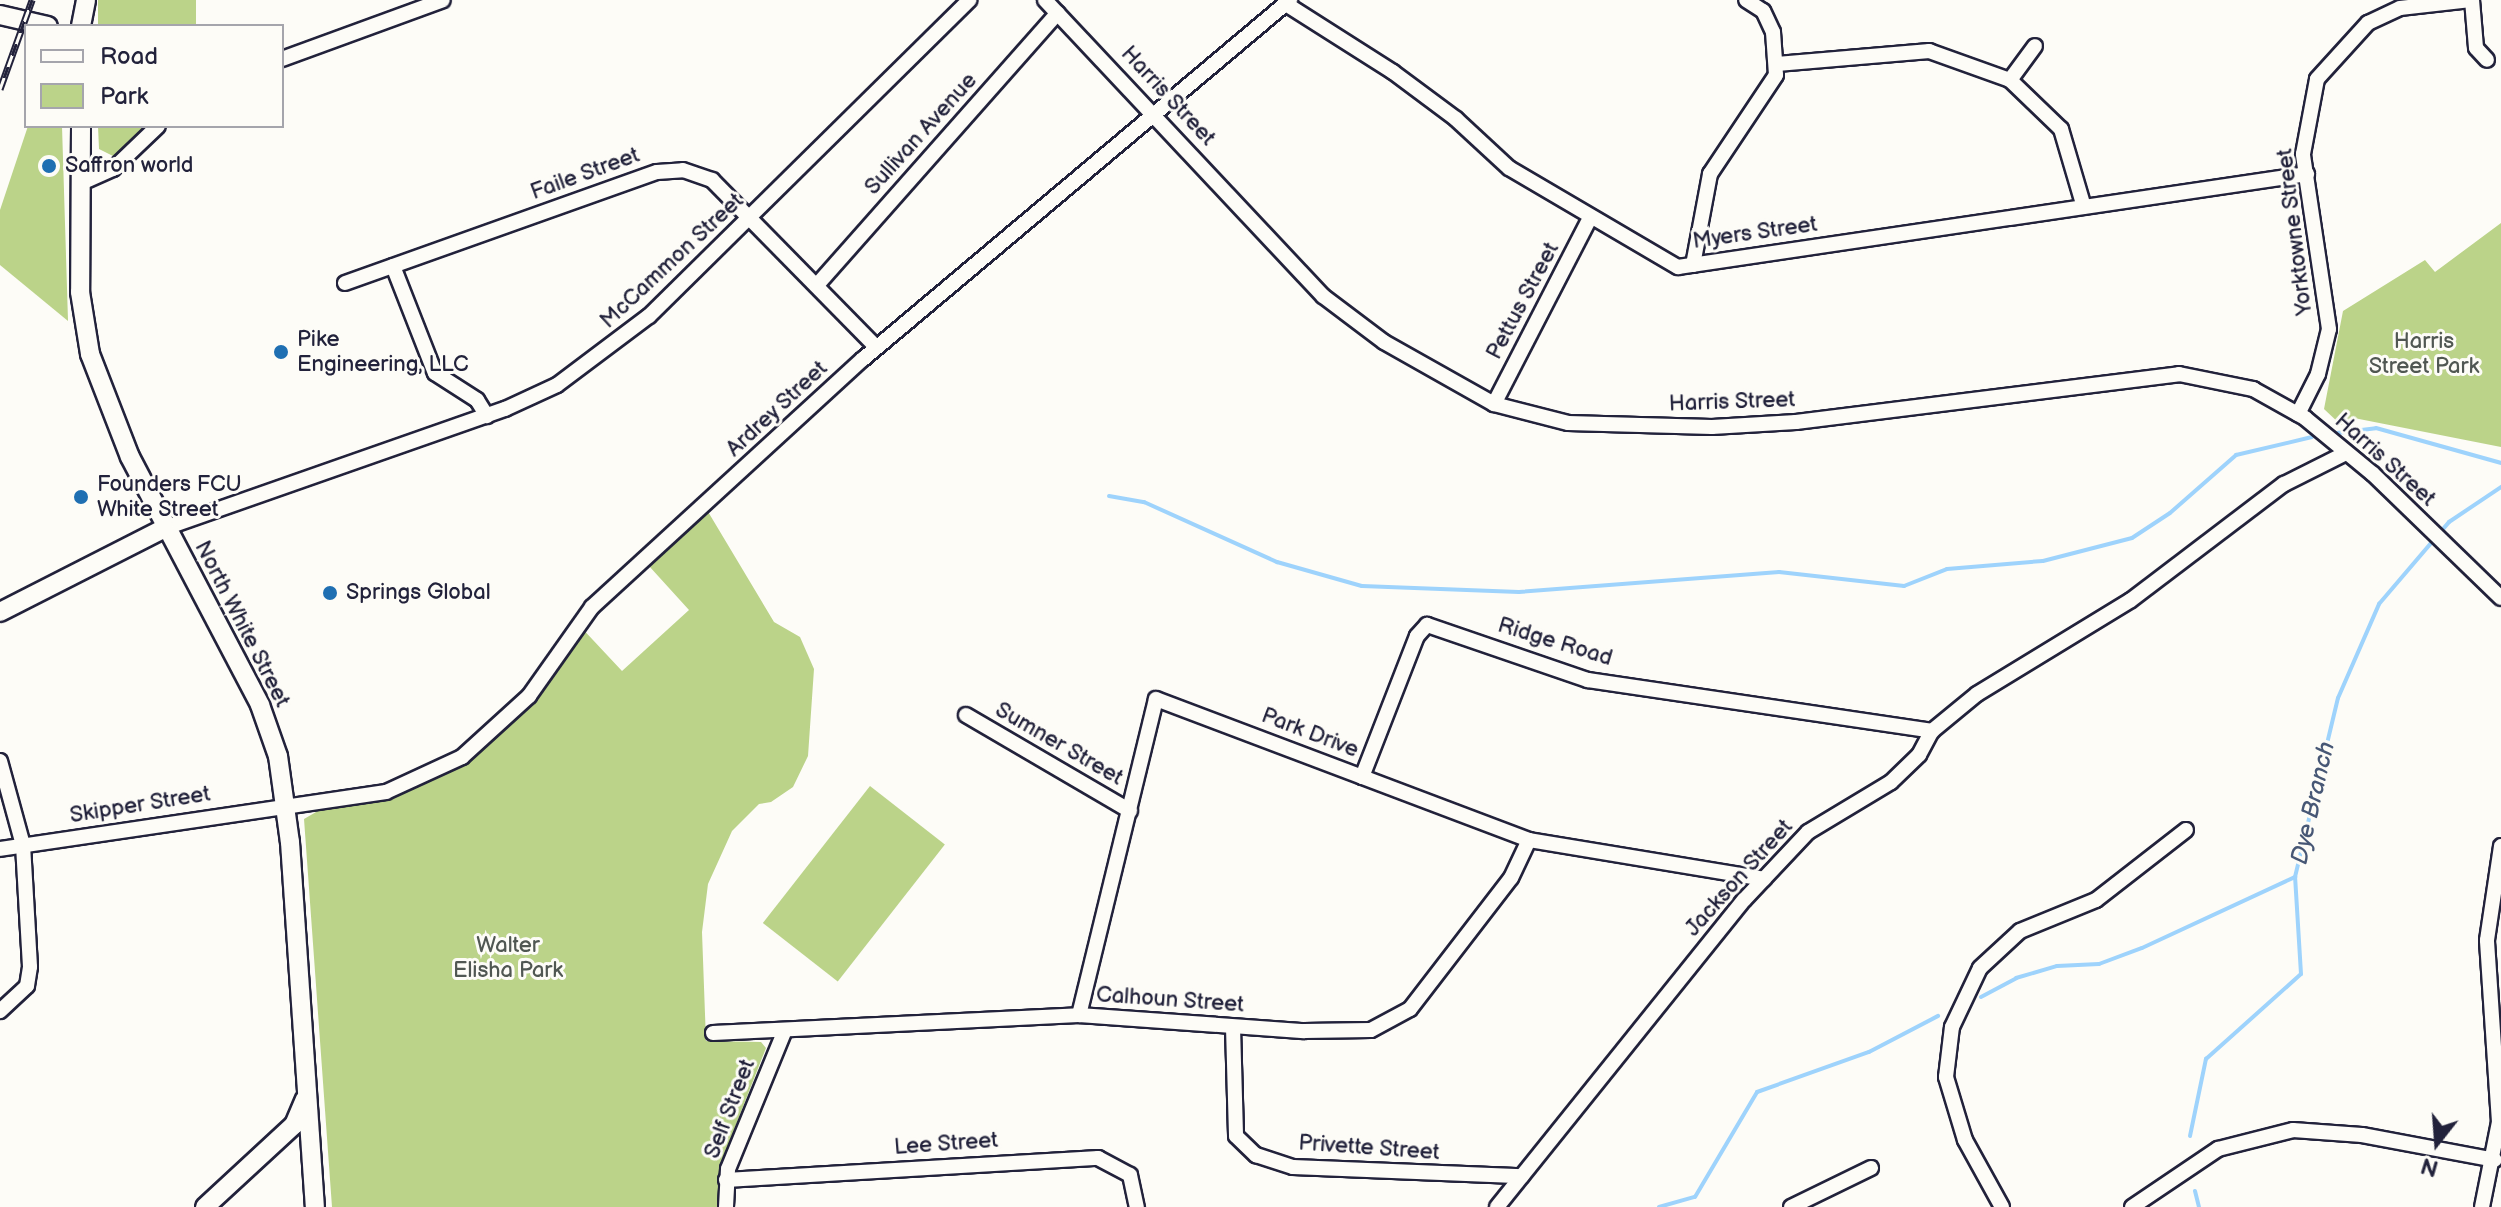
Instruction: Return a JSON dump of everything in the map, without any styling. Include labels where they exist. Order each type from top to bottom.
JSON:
[{"type":"main road","points":[[81,24],[86,0]]},
{"type":"main road","points":[[0,15],[39,24]]},
{"type":"main road","name":"North White Street","points":[[81,128],[80,292],[88,347],[104,396],[165,528],[260,705],[286,804],[315,1207]]},
{"type":"main road","points":[[0,612],[165,528]]},
{"type":"main road","points":[[205,1207],[294,1125],[307,1093]]},
{"type":"street","points":[[284,58],[443,0]]},
{"type":"street","name":"McCammon Street","points":[[165,528],[487,416],[557,385],[609,349],[751,217],[969,0]]},
{"type":"street","name":"Harris Street","points":[[1045,0],[1157,113],[1323,296],[1384,342],[1494,404],[1568,423],[1712,427],[1796,422],[2179,374],[2253,389],[2298,414],[2431,530],[2501,598]]},
{"type":"street","points":[[1693,265],[1710,174],[1776,75],[1773,32],[1763,11],[1746,0]]},
{"type":"street","points":[[2471,0],[2476,48],[2487,60]]},
{"type":"street","name":"Yorktowne Street","points":[[2298,414],[2318,374],[2329,329],[2303,154],[2309,108],[2317,79],[2335,54],[2368,23],[2400,8],[2471,0]]},
{"type":"street","name":"Myers Street","points":[[1288,2],[1393,72],[1456,119],[1509,168],[1678,267],[2307,174]]},
{"type":"street","name":"Ardrey Street","points":[[286,804],[386,792],[435,773],[477,747],[529,696],[574,626],[592,607],[876,347],[1288,2]]},
{"type":"street","name":"Sullivan Avenue","points":[[817,285],[1058,13]]},
{"type":"street","points":[[2010,80],[2035,46]]},
{"type":"street","points":[[1777,64],[1929,51],[2010,80],[2061,129],[2084,207]]},
{"type":"street","points":[[81,183],[113,169],[156,128]]},
{"type":"street","name":"Faile Street","points":[[345,283],[657,172],[683,170],[712,180],[876,347]]},
{"type":"street","name":"Pettus Street","points":[[1494,404],[1590,218]]},
{"type":"street","points":[[393,266],[435,373],[477,400],[487,416]]},
{"type":"street","name":"Jackson Street","points":[[1497,1207],[1764,879],[1808,832],[1891,782],[1919,755],[1932,731],[1977,694],[2185,562],[2284,484],[2346,453]]},
{"type":"street","name":"Ridge Road","points":[[1362,777],[1417,636],[1427,625],[1588,680],[1932,731]]},
{"type":"street","name":"Park Drive","points":[[1079,1015],[1156,699],[1529,840],[1764,879]]},
{"type":"street","name":"Sumner Street","points":[[966,715],[1130,811]]},
{"type":"street","points":[[0,761],[23,845],[30,967],[27,986],[0,1011]]},
{"type":"street","name":"Skipper Street","points":[[0,849],[286,804]]},
{"type":"street","points":[[2002,1207],[1965,1140],[1946,1077],[1952,1027],[1980,968],[2020,931],[2096,900],[2186,830]]},
{"type":"street","name":"Calhoun Street","points":[[713,1033],[1079,1015],[1345,1033],[1392,1023],[1410,1009],[1511,878],[1529,840]]},
{"type":"street","points":[[2482,1207],[2495,1160],[2497,1048],[2494,940],[2501,846]]},
{"type":"street","name":"Privette Street","points":[[1233,1027],[1236,1136],[1256,1155],[1293,1167],[1522,1176]]},
{"type":"street","name":"Self Street","points":[[726,1207],[726,1180],[785,1030]]},
{"type":"street","points":[[2132,1207],[2218,1149],[2293,1130],[2362,1135],[2495,1160]]},
{"type":"street","name":"Lee Street","points":[[726,1180],[1098,1158],[1130,1175],[1137,1207]]},
{"type":"street","points":[[1791,1207],[1871,1168]]},
{"type":"green space","points":[[98,0],[196,0],[196,24],[98,24]]},
{"type":"green space","points":[[27,128],[62,128],[68,321],[0,265],[0,210]]},
{"type":"green space","points":[[98,128],[145,128],[113,156],[99,149]]},
{"type":"green space","name":"Harris Street Park","points":[[2501,223],[2501,447],[2354,418],[2341,425],[2324,409],[2343,311],[2425,260],[2435,272]]},
{"type":"green space","name":"Walter Elisha Park","points":[[707,510],[774,622],[800,637],[814,669],[808,756],[793,787],[771,802],[759,804],[732,831],[708,884],[702,932],[706,1041],[761,1042],[766,1048],[719,1168],[720,1207],[332,1207],[304,819],[335,801],[383,795],[477,750],[578,624],[622,671],[689,610],[649,566]]},
{"type":"green space","points":[[870,786],[945,844],[838,982],[763,923]]},
{"type":"waterway","points":[[2337,433],[2376,428],[2501,463]]},
{"type":"waterway","points":[[1109,496],[1144,502],[1277,562],[1362,586],[1519,592],[1779,572],[1904,586],[1947,569],[2043,561],[2132,538],[2170,513],[2236,455],[2312,437]]},
{"type":"waterway","name":"Dye Branch","points":[[2190,1136],[2206,1059],[2301,974],[2295,877],[2338,698],[2379,604],[2449,522],[2501,487]]},
{"type":"waterway","points":[[1981,997],[2016,978],[2057,966],[2099,964],[2142,948],[2295,877]]},
{"type":"waterway","points":[[1659,1207],[1695,1197],[1757,1092],[1869,1052],[1938,1016]]},
{"type":"waterway","name":"Dye Branch","points":[[2195,1191],[2199,1207]]},
{"type":"railway","points":[[0,89],[32,0]]},
{"type":"place","name":"Saffron world","points":[[49,166]]},
{"type":"place","name":"Pike Engineering, LLC","points":[[281,352]]},
{"type":"place","name":"Founders FCU White Street","points":[[81,497]]},
{"type":"place","name":"Springs Global","points":[[330,593]]}]
